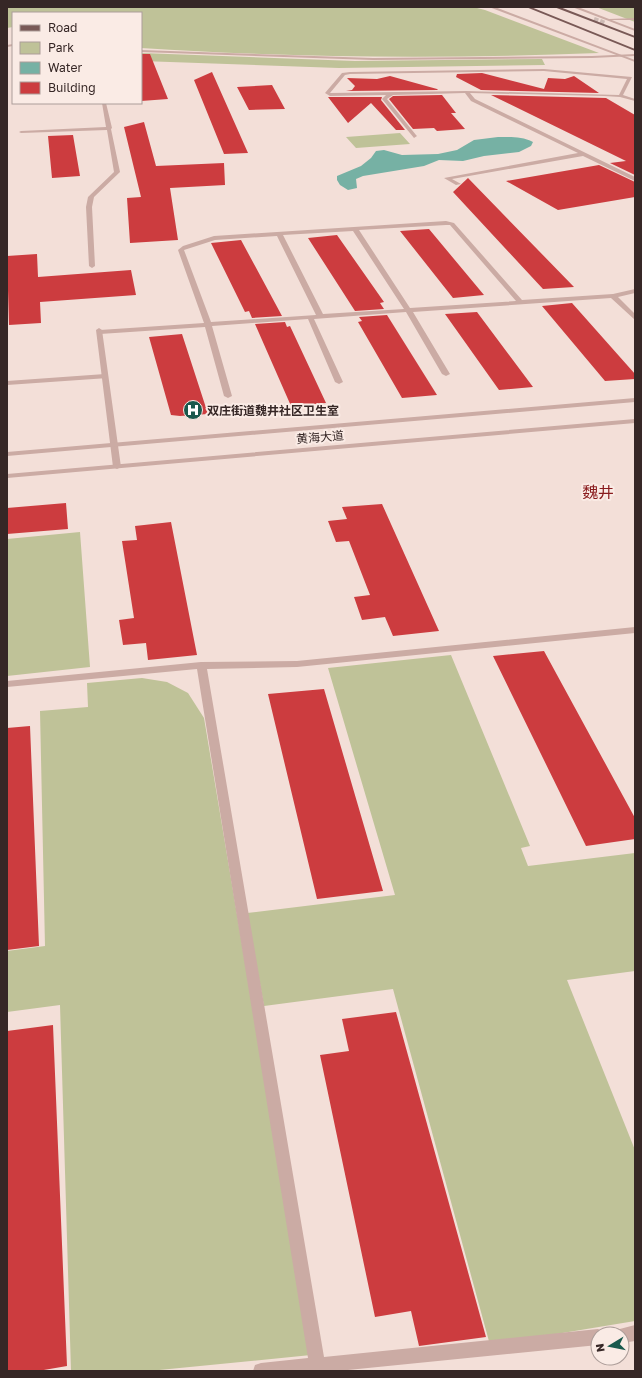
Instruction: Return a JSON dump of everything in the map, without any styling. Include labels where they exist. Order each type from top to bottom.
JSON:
[{"type":"main road","points":[[520,7],[606,38]]},
{"type":"main road","points":[[528,7],[635,50]]},
{"type":"main road","points":[[556,7],[635,36]]},
{"type":"main road","points":[[569,7],[594,18]]},
{"type":"main road","points":[[607,22],[635,36]]},
{"type":"street","points":[[491,7],[635,61]]},
{"type":"street","points":[[574,7],[607,22],[635,30]]},
{"type":"street","points":[[607,22],[635,19]]},
{"type":"street","points":[[142,51],[373,59],[635,55]]},
{"type":"street","points":[[620,96],[630,78],[544,70],[350,73],[344,74],[327,93],[330,95],[466,92],[620,96],[635,100]]},
{"type":"street","points":[[466,92],[473,100],[635,179]]},
{"type":"street","points":[[391,94],[384,99],[414,136]]},
{"type":"street","points":[[92,266],[89,207],[91,197],[117,172],[110,128],[104,104]]},
{"type":"street","points":[[21,132],[110,128]]},
{"type":"street","points":[[458,184],[447,178],[584,154]]},
{"type":"street","points":[[228,396],[208,324],[181,250],[184,246],[214,238],[354,228],[446,223],[452,224],[520,302]]},
{"type":"street","points":[[354,228],[408,310],[446,374]]},
{"type":"street","points":[[279,233],[320,316]]},
{"type":"street","points":[[117,467],[100,331],[613,296],[635,291]]},
{"type":"street","points":[[613,296],[635,318]]},
{"type":"street","points":[[310,317],[339,382]]},
{"type":"street","points":[[7,383],[105,376]]},
{"type":"street","name":"黄海大道","points":[[7,454],[635,400]]},
{"type":"street","name":"黄海大道","points":[[7,476],[635,421]]},
{"type":"street","points":[[7,684],[201,665],[297,664],[635,630]]},
{"type":"street","points":[[201,665],[317,1365]]},
{"type":"street","points":[[261,1371],[590,1338]]},
{"type":"green space","points":[[473,7],[485,10],[599,53],[427,57],[313,56],[142,48],[142,12],[12,12],[12,27],[7,28],[7,8]]},
{"type":"green space","points":[[596,7],[635,7],[635,22]]},
{"type":"green space","points":[[142,53],[355,61],[542,59],[545,65],[339,68],[142,61]]},
{"type":"green space","points":[[400,133],[410,144],[356,148],[346,137]]},
{"type":"green space","points":[[80,532],[90,667],[7,676],[7,539]]},
{"type":"green space","points":[[451,655],[530,846],[521,848],[528,866],[635,853],[635,971],[567,980],[635,1150],[635,1321],[605,1326],[590,1326],[590,1328],[490,1345],[393,989],[264,1006],[247,913],[395,895],[328,668]]},
{"type":"green space","points":[[142,678],[167,682],[188,693],[204,718],[311,1355],[149,1371],[71,1371],[60,1005],[7,1012],[7,951],[45,946],[40,711],[88,707],[87,683]]},
{"type":"water","points":[[498,137],[520,138],[533,142],[531,146],[519,152],[484,156],[463,161],[439,160],[424,166],[363,176],[356,179],[357,188],[348,190],[340,185],[337,180],[337,176],[361,166],[371,158],[376,151],[384,150],[402,155],[438,154],[457,150],[474,140]]},
{"type":"building","points":[[142,54],[150,54],[168,99],[142,101]]},
{"type":"building","points":[[212,72],[248,153],[224,154],[194,80]]},
{"type":"building","points":[[482,73],[544,89],[548,78],[565,79],[574,76],[599,93],[481,90],[456,77],[457,74]]},
{"type":"building","points":[[390,76],[438,90],[346,91],[352,90],[355,86],[347,78],[377,79]]},
{"type":"building","points":[[272,85],[285,109],[249,110],[237,87]]},
{"type":"building","points":[[442,95],[456,113],[451,113],[465,129],[437,131],[434,128],[413,129],[389,99],[393,96]]},
{"type":"building","points":[[491,95],[606,98],[635,115],[635,175],[610,163],[626,161]]},
{"type":"building","points":[[328,97],[382,97],[381,100],[405,130],[396,130],[371,103],[348,123]]},
{"type":"building","points":[[144,122],[156,166],[224,163],[225,185],[170,188],[178,240],[130,243],[127,198],[141,197],[124,127]]},
{"type":"building","points":[[73,135],[80,176],[52,178],[48,136]]},
{"type":"building","points":[[599,165],[635,182],[635,197],[558,210],[506,181]]},
{"type":"building","points":[[468,178],[574,287],[543,289],[453,192]]},
{"type":"building","points":[[429,229],[484,295],[453,298],[400,231]]},
{"type":"building","points":[[337,235],[384,302],[380,303],[384,309],[355,311],[308,238]]},
{"type":"building","points":[[241,240],[282,316],[252,318],[249,311],[245,312],[211,243]]},
{"type":"building","points":[[37,254],[38,277],[131,270],[136,295],[40,302],[41,323],[9,325],[7,256]]},
{"type":"building","points":[[572,303],[635,374],[635,379],[605,381],[542,306]]},
{"type":"building","points":[[477,312],[533,387],[499,390],[445,314]]},
{"type":"building","points":[[387,315],[437,395],[402,398],[358,322],[362,321],[359,317]]},
{"type":"building","points":[[285,322],[287,327],[290,326],[326,403],[291,406],[255,324]]},
{"type":"building","points":[[182,334],[208,414],[180,416],[171,415],[149,337]]},
{"type":"building","points":[[66,503],[68,529],[7,534],[7,508]]},
{"type":"building","points":[[382,504],[439,631],[393,636],[385,617],[362,620],[354,597],[370,595],[349,541],[336,542],[328,521],[347,519],[342,507]]},
{"type":"building","points":[[171,522],[197,655],[148,660],[146,643],[123,645],[119,620],[134,618],[122,541],[137,540],[135,526]]},
{"type":"building","points":[[544,651],[635,818],[635,839],[586,846],[493,656]]},
{"type":"building","points":[[324,689],[383,891],[317,899],[268,694]]},
{"type":"building","points":[[30,726],[39,946],[7,950],[7,728]]},
{"type":"building","points":[[396,1012],[486,1337],[419,1346],[411,1311],[375,1317],[320,1055],[349,1051],[342,1019]]},
{"type":"building","points":[[53,1025],[67,1366],[38,1371],[7,1371],[7,1031]]},
{"type":"tunnel","points":[[594,19],[605,23]]},
{"type":"place","name":"双庄街道魏井社区卫生室","points":[[193,410]]},
{"type":"district","name":"魏井","points":[[598,492]]}]
